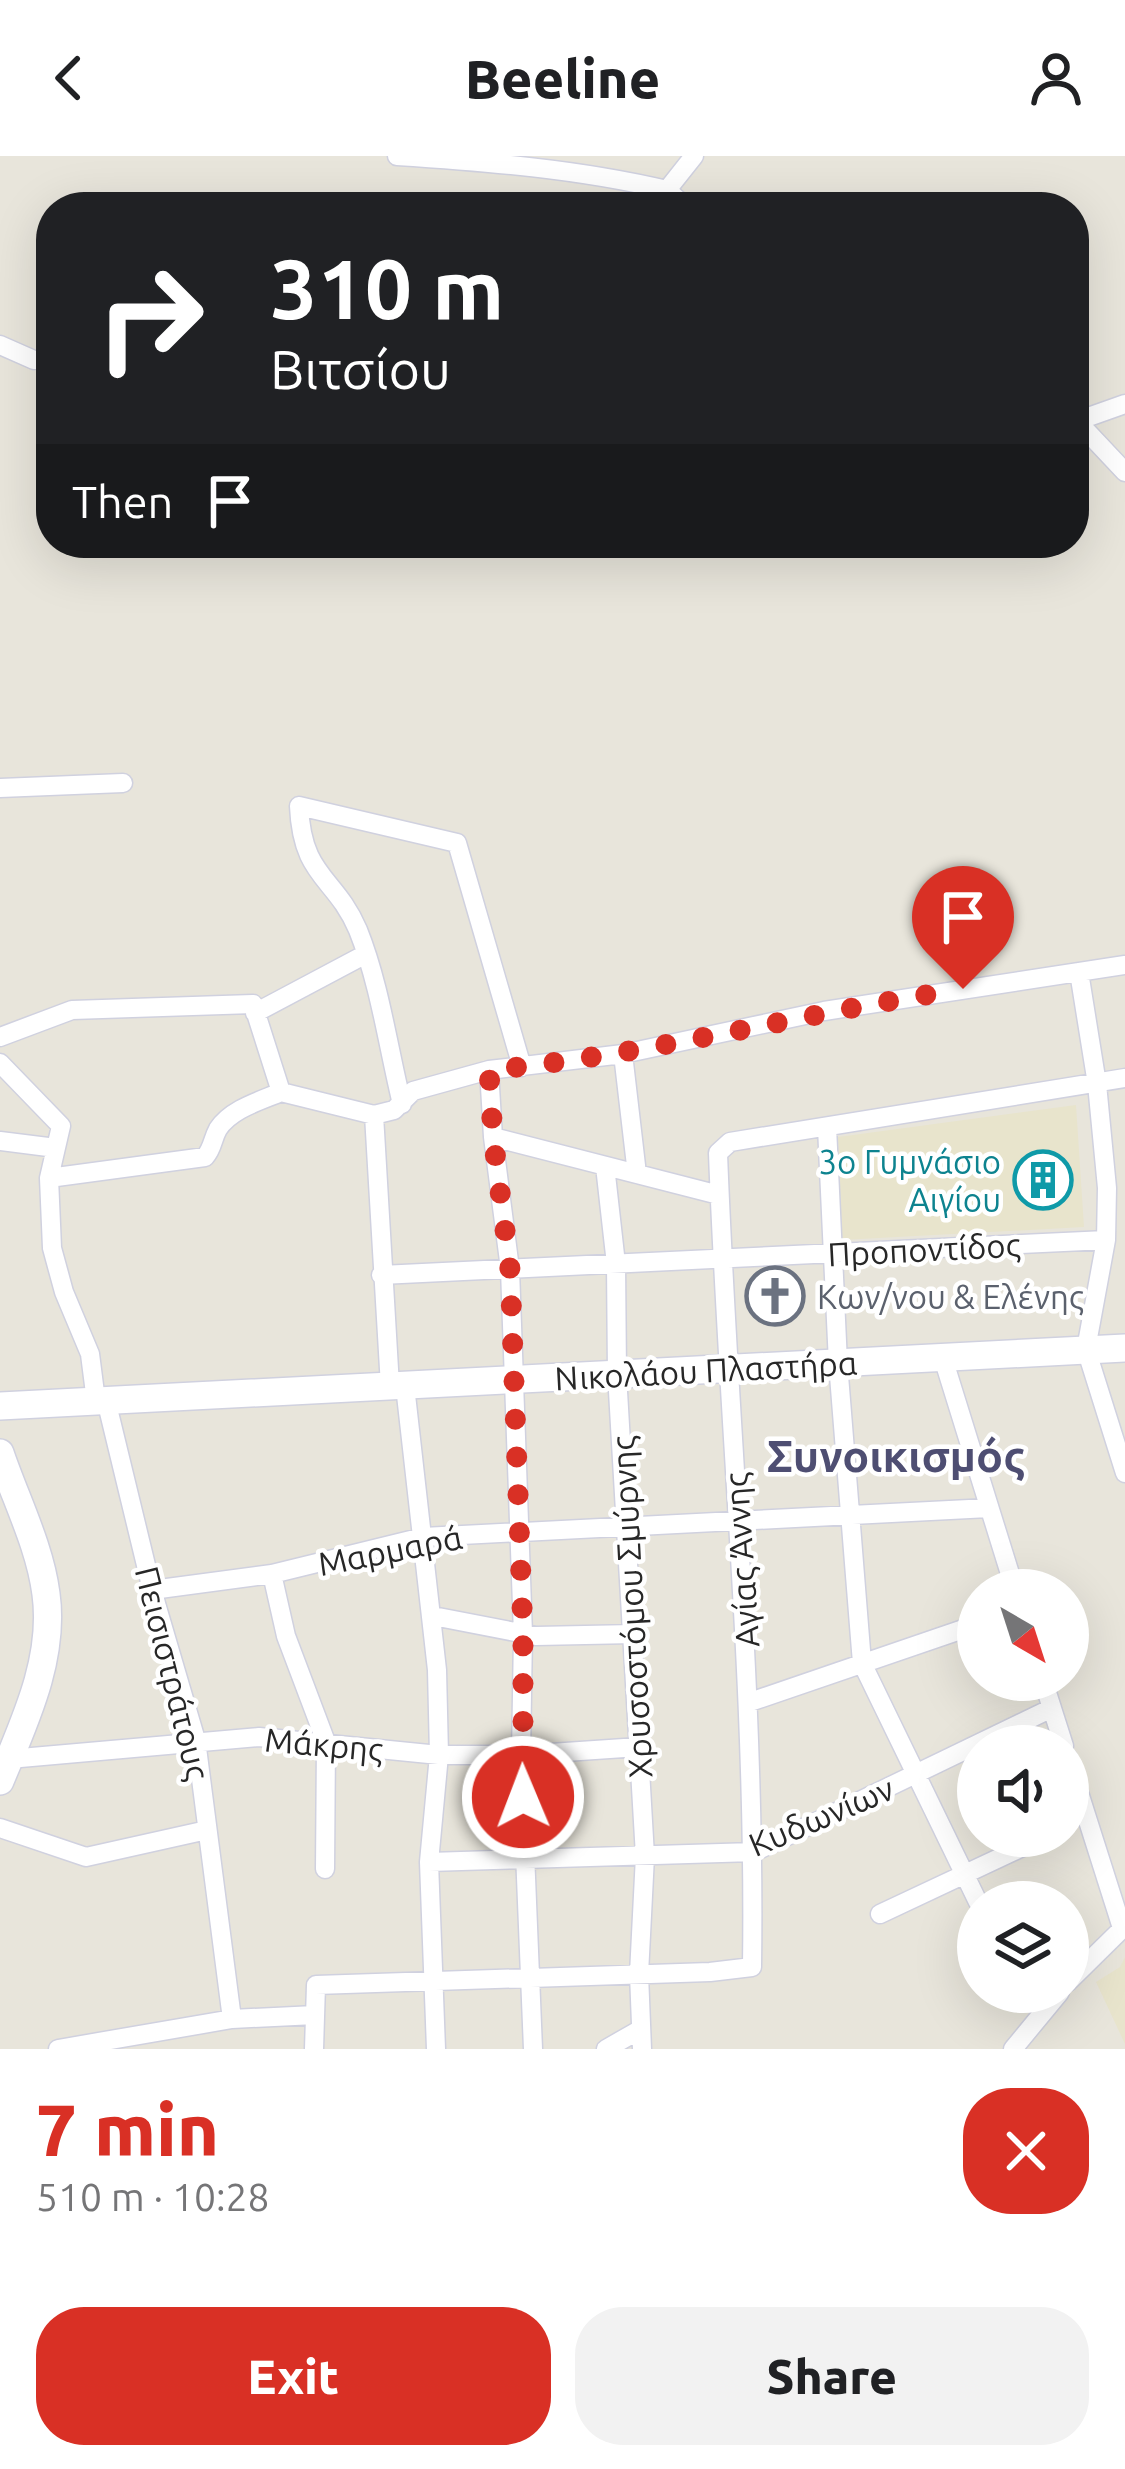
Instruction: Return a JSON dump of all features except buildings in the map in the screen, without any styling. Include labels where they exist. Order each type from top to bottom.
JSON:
[{"type":"main road","name":"Νικολάου Πλαστήρα","points":[[0,1406],[1125,1348]]},
{"type":"main road","points":[[1,1461],[7,1498],[43,1575],[48,1608],[41,1671],[7,1751]]},
{"type":"street","points":[[398,156],[498,162],[667,190],[694,156]]},
{"type":"street","points":[[0,345],[34,360]]},
{"type":"street","points":[[1089,417],[1125,404]]},
{"type":"street","points":[[1089,434],[1125,472]]},
{"type":"street","points":[[0,788],[124,783]]},
{"type":"street","points":[[402,1104],[366,954],[356,926],[302,844],[299,806],[457,843],[522,1067]]},
{"type":"street","points":[[255,1013],[366,954]]},
{"type":"street","points":[[49,1178],[206,1157],[227,1119],[281,1092],[374,1115],[402,1104],[413,1090],[489,1070],[622,1054],[824,1011],[1125,964]]},
{"type":"street","points":[[1079,973],[1116,1187],[1086,1349],[1125,1473]]},
{"type":"street","points":[[0,1037],[72,1010],[253,1004],[281,1092]]},
{"type":"street","points":[[622,1054],[637,1174]]},
{"type":"street","points":[[0,1064],[61,1126],[56,1148],[0,1141]]},
{"type":"street","points":[[489,1070],[510,1269],[533,2049]]},
{"type":"street","points":[[966,1881],[862,1663],[838,1363],[827,1127],[1125,1078]]},
{"type":"street","points":[[374,1115],[381,1275],[433,1616],[439,1755],[430,1862],[436,2049]]},
{"type":"street","name":"Αγίας Άννης","points":[[639,1974],[752,1966],[750,1702],[718,1153],[730,1142],[827,1127]]},
{"type":"street","points":[[493,1137],[719,1195]]},
{"type":"street","name":"Πεισιστράτους","points":[[56,1148],[49,1178],[52,1247],[64,1292],[90,1354],[196,1740],[232,2019]]},
{"type":"street","name":"Χρυσοστόμου Σμύρνης","points":[[605,1166],[616,1264],[616,1374],[645,1856],[641,2039]]},
{"type":"street","name":"Προποντίδος","points":[[381,1275],[1106,1240]]},
{"type":"street","points":[[943,1358],[1008,1569]]},
{"type":"street","name":"Μαρμαρά","points":[[152,1590],[272,1574],[423,1538],[989,1508]]},
{"type":"street","points":[[272,1574],[286,1636],[326,1742],[325,1869]]},
{"type":"street","points":[[433,1616],[549,1637],[634,1634]]},
{"type":"street","points":[[750,1702],[957,1631]]},
{"type":"street","points":[[1050,1701],[1057,1725]]},
{"type":"street","name":"Κυδωνίων","points":[[430,1862],[754,1852],[1052,1708]]},
{"type":"street","name":"Μάκρης","points":[[7,1751],[56,1758],[259,1737],[439,1755],[639,1747]]},
{"type":"street","points":[[1089,1822],[1124,1927],[1089,1961]]},
{"type":"street","points":[[0,1828],[86,1857],[207,1829]]},
{"type":"street","points":[[880,1914],[1002,1857]]},
{"type":"street","points":[[314,2049],[316,1985],[639,1974]]},
{"type":"street","points":[[1012,2049],[1042,2013]]},
{"type":"street","points":[[58,2049],[232,2019],[315,2015]]},
{"type":"street","points":[[606,2049],[641,2039]]},
{"type":"shaded area","points":[[1076,1105],[1084,1227],[842,1240],[838,1137]]},
{"type":"shaded area","points":[[1125,1957],[1125,2044],[1096,1982],[1120,1967]]},
{"type":"place","name":"3ο Γυμνάσιο Αιγίου","points":[[1043,1180]]},
{"type":"place","name":"Κων/νου & Ελένης","points":[[775,1296]]},
{"type":"district","name":"Συνοικισμός","points":[[896,1455]]},
{"type":"route","points":[[523,1797],[523,1634],[510,1269],[489,1070],[622,1054],[824,1011],[963,989]]}]
